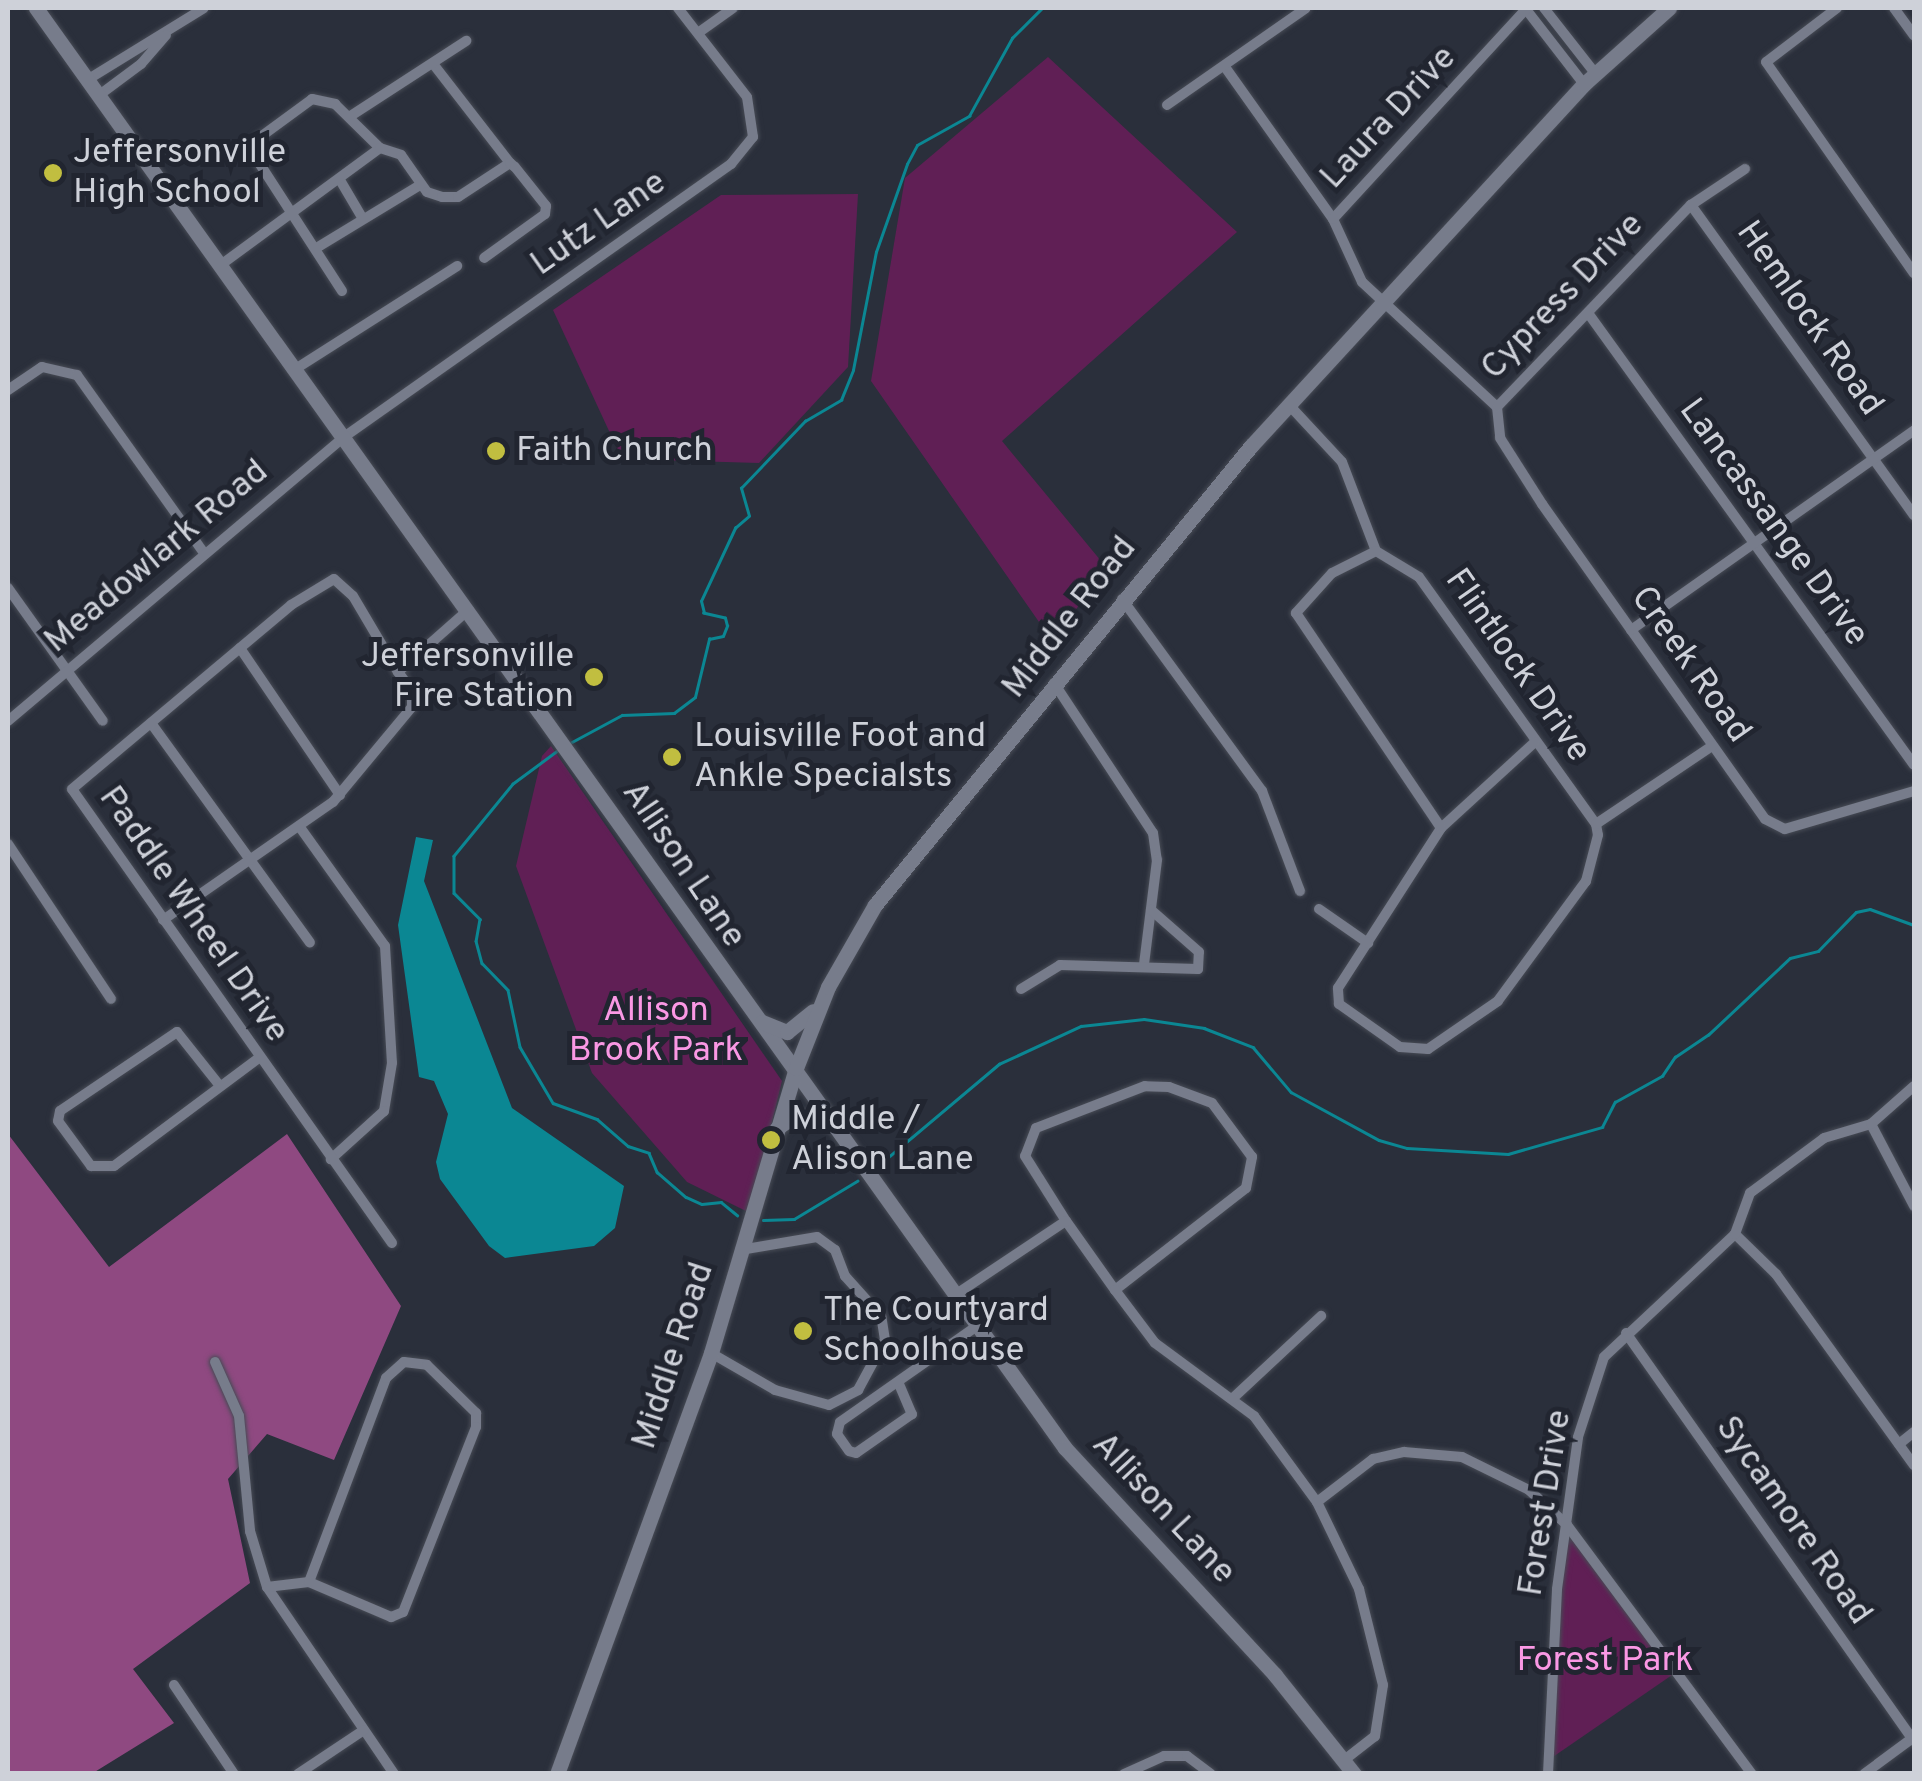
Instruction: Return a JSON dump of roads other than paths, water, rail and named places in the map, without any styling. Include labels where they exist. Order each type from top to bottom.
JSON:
[{"type":"main road","name":"Allison Lane","points":[[36,8],[297,368],[977,1326],[1107,1500],[1195,1585],[1349,1766]]},
{"type":"main road","name":"Middle Road","points":[[557,1774],[711,1353],[796,1068],[822,1000],[875,904],[1122,598],[1383,300],[1590,78],[1670,8]]},
{"type":"main road","points":[[760,1021],[786,1032],[822,1000]]},
{"type":"main road","points":[[773,1136],[795,1115],[810,1114],[837,1133]]},
{"type":"street","points":[[87,80],[128,50],[167,34],[204,8]]},
{"type":"street","name":"Lutz Lane","points":[[344,437],[731,164],[753,138],[747,97],[678,8]]},
{"type":"street","points":[[698,33],[733,8]]},
{"type":"street","points":[[1167,105],[1306,8]]},
{"type":"street","points":[[1526,8],[1590,78]]},
{"type":"street","name":"Laura Drive","points":[[1333,219],[1526,8]]},
{"type":"street","points":[[1544,8],[1590,78]]},
{"type":"street","points":[[1837,8],[1766,62],[1914,273]]},
{"type":"street","points":[[1894,8],[1914,36]]},
{"type":"street","points":[[98,96],[141,64],[167,34]]},
{"type":"street","points":[[349,117],[466,42]]},
{"type":"street","points":[[434,65],[546,210],[484,258]]},
{"type":"street","name":"Cypress Drive","points":[[1225,67],[1333,219],[1351,266],[1497,407],[1691,205],[1745,170]]},
{"type":"street","points":[[342,291],[254,146],[312,99],[335,104],[380,148],[402,155],[420,186],[458,197],[510,163]]},
{"type":"street","points":[[222,264],[294,217],[380,148]]},
{"type":"street","points":[[340,180],[364,219]]},
{"type":"street","points":[[318,247],[420,186]]},
{"type":"street","name":"Hemlock Road","points":[[1691,205],[1914,516]]},
{"type":"street","points":[[297,368],[457,266]]},
{"type":"street","name":"Lancassange Drive","points":[[1588,313],[1914,765]]},
{"type":"street","points":[[8,390],[42,367],[77,376],[204,553]]},
{"type":"street","points":[[1290,406],[1342,462],[1376,552],[1332,574],[1296,613],[1441,828]]},
{"type":"street","name":"Creek Road","points":[[1497,407],[1500,438],[1712,746],[1778,828],[1914,791]]},
{"type":"street","points":[[1631,630],[1914,430]]},
{"type":"street","name":"Meadowlark Road","points":[[8,721],[344,437]]},
{"type":"street","name":"Flintlock Drive","points":[[1376,552],[1420,576],[1596,824]]},
{"type":"street","name":"Paddle Wheel Drive","points":[[392,1243],[72,789],[240,648],[334,579],[353,596],[398,672]]},
{"type":"street","points":[[8,588],[103,721]]},
{"type":"street","points":[[1122,598],[1262,791],[1288,870],[1300,891]]},
{"type":"street","points":[[163,920],[340,795],[412,707],[412,691],[398,672],[468,610]]},
{"type":"street","points":[[240,648],[340,795]]},
{"type":"street","points":[[1054,683],[1153,834],[1151,910],[1144,965]]},
{"type":"street","points":[[151,723],[310,943]]},
{"type":"street","points":[[1536,742],[1441,828],[1338,988],[1339,1004],[1400,1047],[1428,1049],[1498,1001],[1586,881],[1596,824],[1712,746]]},
{"type":"street","points":[[299,826],[385,946],[392,1063],[384,1111],[331,1159]]},
{"type":"street","points":[[8,844],[111,998]]},
{"type":"street","points":[[1021,989],[1060,965],[1144,965],[1195,970],[1202,958],[1151,910]]},
{"type":"street","points":[[1319,910],[1368,943]]},
{"type":"street","points":[[220,1086],[178,1032],[60,1111],[58,1122],[91,1166],[102,1169],[125,1159],[258,1058]]},
{"type":"street","points":[[1116,1290],[1229,1206],[1251,1177],[1252,1157],[1212,1103],[1153,1085],[1061,1116],[1030,1137],[1027,1163],[1116,1290],[1172,1361],[1232,1399],[1272,1437],[1316,1502],[1358,1589],[1383,1685],[1375,1736],[1349,1766]]},
{"type":"street","points":[[1914,1086],[1870,1124],[1824,1138],[1791,1158],[1750,1193],[1734,1234],[1776,1274],[1914,1465]]},
{"type":"street","points":[[1870,1124],[1914,1206]]},
{"type":"street","points":[[955,1296],[1066,1221]]},
{"type":"street","name":"Forest Drive","points":[[1548,1774],[1557,1588],[1578,1436],[1604,1357],[1734,1234]]},
{"type":"street","points":[[711,1353],[775,1390],[829,1405],[858,1390],[884,1340],[882,1316],[845,1276],[835,1250],[818,1237],[739,1250]]},
{"type":"street","points":[[1232,1399],[1321,1316]]},
{"type":"street","points":[[899,1384],[912,1414],[856,1453],[849,1451],[838,1425],[977,1326]]},
{"type":"street","name":"Sycamore Road","points":[[1626,1333],[1914,1739]]},
{"type":"street","points":[[215,1362],[239,1416],[250,1531],[266,1587],[394,1774]]},
{"type":"street","points":[[266,1587],[308,1582],[391,1617],[403,1612],[476,1427],[476,1413],[427,1365],[404,1362],[386,1378],[308,1582]]},
{"type":"street","points":[[1900,1444],[1914,1432]]},
{"type":"street","points":[[1316,1502],[1374,1458],[1404,1452],[1462,1457],[1528,1490],[1567,1525],[1752,1774]]},
{"type":"street","points":[[174,1685],[234,1774]]},
{"type":"street","points":[[298,1774],[364,1730]]},
{"type":"street","points":[[1864,1774],[1914,1739]]},
{"type":"street","points":[[1124,1774],[1141,1762],[1180,1756],[1211,1774]]},
{"type":"water","points":[[416,837],[433,840],[424,881],[512,1108],[624,1186],[615,1228],[594,1246],[505,1258],[489,1246],[440,1179],[436,1162],[448,1114],[434,1081],[419,1077],[398,925]]},
{"type":"waterway","points":[[570,743],[622,715],[674,713],[695,697],[709,639],[723,636],[727,626],[725,618],[704,613],[701,601],[735,528],[749,516],[741,488],[805,421],[841,400],[853,370],[876,252],[907,164],[917,145],[969,116],[1012,38],[1042,8]]},
{"type":"waterway","points":[[559,750],[513,784],[454,856],[454,893],[480,919],[476,941],[482,963],[508,990],[520,1047],[553,1103],[597,1119],[628,1146],[649,1153],[657,1172],[686,1197],[702,1204],[721,1202],[737,1215]]},
{"type":"waterway","points":[[879,1165],[999,1064],[1081,1026],[1144,1019],[1204,1028],[1253,1047],[1291,1092],[1379,1140],[1407,1148],[1508,1154],[1602,1127],[1615,1102],[1662,1076],[1675,1057],[1708,1035],[1790,958],[1818,951],[1856,912],[1870,909],[1914,925]]},
{"type":"waterway","points":[[763,1220],[794,1219],[857,1181]]},
{"type":"place","name":"Jeffersonville High School","points":[[53,173]]},
{"type":"place","name":"Faith Church","points":[[496,451]]},
{"type":"place","name":"Jeffersonville Fire Station","points":[[594,677]]},
{"type":"place","name":"Louisville Foot and Ankle Specialsts","points":[[672,757]]},
{"type":"place","name":"Middle / Alison Lane","points":[[771,1140]]},
{"type":"place","name":"The Courtyard Schoolhouse","points":[[803,1331]]},
{"type":"park label","name":"Allison Brook Park","points":[[656,1031]]},
{"type":"park label","name":"Forest Park","points":[[1605,1661]]}]
